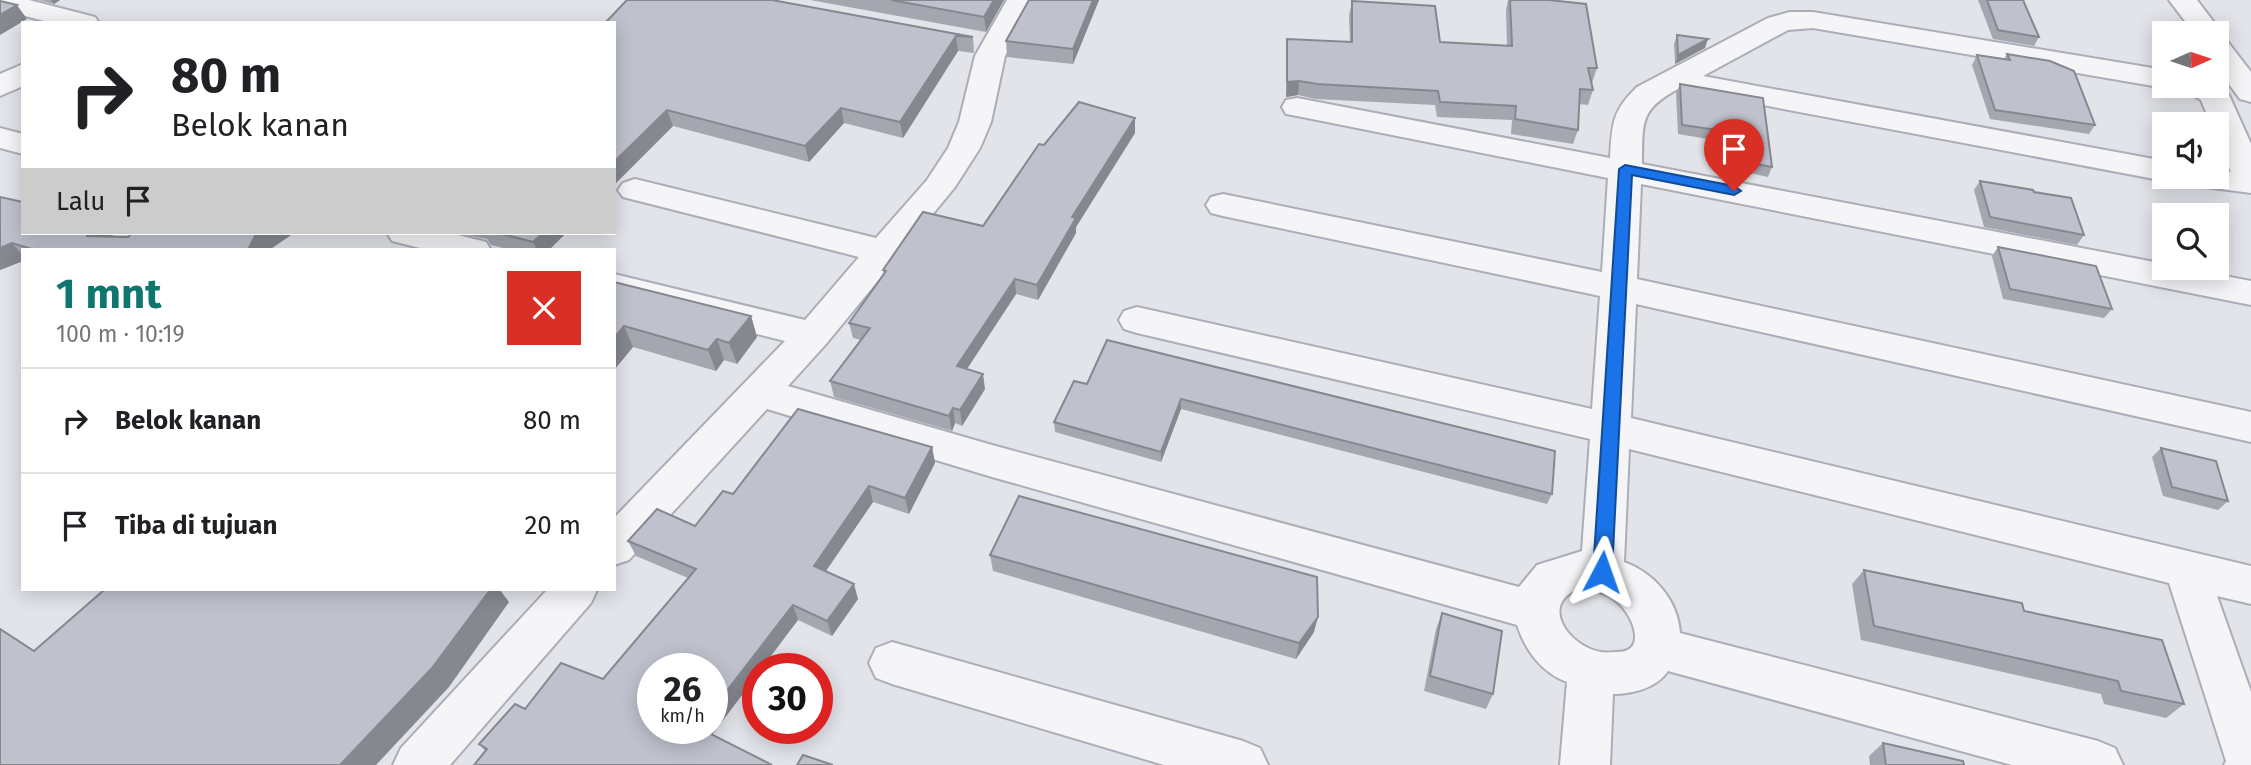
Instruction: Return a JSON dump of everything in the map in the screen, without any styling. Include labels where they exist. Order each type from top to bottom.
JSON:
[{"type":"street","points":[[616,545],[813,335],[939,187],[964,148],[975,122],[990,56],[982,43],[1021,0]]},
{"type":"street","points":[[2183,0],[2199,21]]},
{"type":"street","points":[[0,1],[77,21]]},
{"type":"street","points":[[1602,572],[1628,121],[1634,107],[1648,93],[1778,23],[1790,20],[1812,20],[2152,77]]},
{"type":"street","points":[[2230,65],[2251,93]]},
{"type":"street","points":[[0,87],[21,74]]},
{"type":"street","points":[[1672,79],[2152,169]]},
{"type":"street","points":[[1297,107],[2251,293]]},
{"type":"street","points":[[2229,130],[2250,179],[2246,184],[2229,182]]},
{"type":"street","points":[[0,138],[21,143]]},
{"type":"street","points":[[635,190],[884,252]]},
{"type":"street","points":[[1223,205],[1620,288],[2251,428]]},
{"type":"street","points":[[412,235],[466,248]]},
{"type":"street","points":[[616,286],[813,335]]},
{"type":"street","points":[[1137,320],[1611,429],[2251,585]]},
{"type":"street","points":[[758,393],[1535,611]]},
{"type":"street","points":[[1581,569],[1602,572],[1623,581],[1640,594],[1653,611],[1659,629],[1658,648],[1649,663],[1633,672],[1614,676],[1591,672],[1569,662],[1551,648],[1539,629],[1535,611],[1538,594],[1547,580],[1563,572],[1581,569]]},
{"type":"street","points":[[2188,571],[2251,763],[2249,765]]},
{"type":"street","points":[[418,765],[574,591]]},
{"type":"street","points":[[1658,648],[2098,765]]},
{"type":"street","points":[[892,663],[1243,765]]},
{"type":"street","points":[[1585,765],[1591,672]]},
{"type":"building","points":[[627,0],[772,0],[973,37],[956,36],[900,122],[841,108],[805,146],[667,110],[616,160],[616,21],[607,21]]},
{"type":"building","points":[[891,0],[994,0],[984,17]]},
{"type":"building","points":[[1029,0],[1093,0],[1073,49],[1006,41]]},
{"type":"building","points":[[1510,0],[1586,4],[1597,68],[1588,68],[1593,90],[1580,89],[1578,130],[1515,119],[1516,106],[1440,102],[1438,91],[1287,82],[1287,39],[1352,42],[1352,1],[1435,6],[1440,42],[1512,46]]},
{"type":"building","points":[[1987,0],[2023,0],[2039,37],[1998,30]]},
{"type":"building","points":[[0,1],[17,5],[0,15]]},
{"type":"building","points":[[1677,35],[1708,39],[1678,55]]},
{"type":"building","points":[[2007,54],[2050,61],[2074,71],[2095,125],[1995,110],[1977,55],[2010,60]]},
{"type":"building","points":[[1680,84],[1763,98],[1772,167],[1726,158],[1724,131],[1682,125]]},
{"type":"building","points":[[1079,102],[1135,118],[1072,217],[1076,218],[1037,285],[1015,279],[957,366],[983,374],[960,410],[953,408],[949,416],[830,381],[870,328],[849,323],[923,212],[983,226],[1039,144],[1044,145]]},
{"type":"building","points":[[1980,181],[2071,198],[2084,235],[1990,217]]},
{"type":"building","points":[[0,197],[21,202],[21,235],[257,235],[249,248],[28,248],[12,243],[0,248]]},
{"type":"building","points":[[506,235],[541,235],[533,242]]},
{"type":"building","points":[[1998,247],[2096,266],[2112,309],[2010,289]]},
{"type":"building","points":[[616,282],[751,316],[729,343],[717,339],[708,350],[624,326],[616,336]]},
{"type":"building","points":[[1107,340],[1555,451],[1552,494],[1181,399],[1161,452],[1054,422],[1074,381],[1087,384]]},
{"type":"building","points":[[798,409],[932,447],[905,498],[869,486],[814,566],[854,584],[827,621],[793,605],[756,653],[742,653],[742,671],[728,689],[728,653],[637,653],[637,744],[728,743],[772,765],[474,765],[487,749],[479,744],[515,704],[525,709],[561,663],[603,679],[696,569],[628,541],[657,509],[695,526],[723,491],[733,494]]},
{"type":"building","points":[[2161,448],[2216,461],[2228,501],[2172,487]]},
{"type":"building","points":[[1019,496],[1317,577],[1318,617],[1299,643],[990,555]]},
{"type":"building","points":[[1864,570],[2022,603],[2024,611],[2162,640],[2184,704],[2121,691],[2118,681],[1874,626]]},
{"type":"building","points":[[103,591],[489,591],[432,668],[340,765],[0,765],[0,629],[34,651]]},
{"type":"building","points":[[1442,613],[1502,631],[1493,694],[1430,676]]},
{"type":"building","points":[[1883,743],[1963,761],[1964,765],[1886,765]]},
{"type":"building","points":[[803,755],[833,765],[797,765]]},
{"type":"route","points":[[1602,572],[1625,169],[1734,191]]}]
